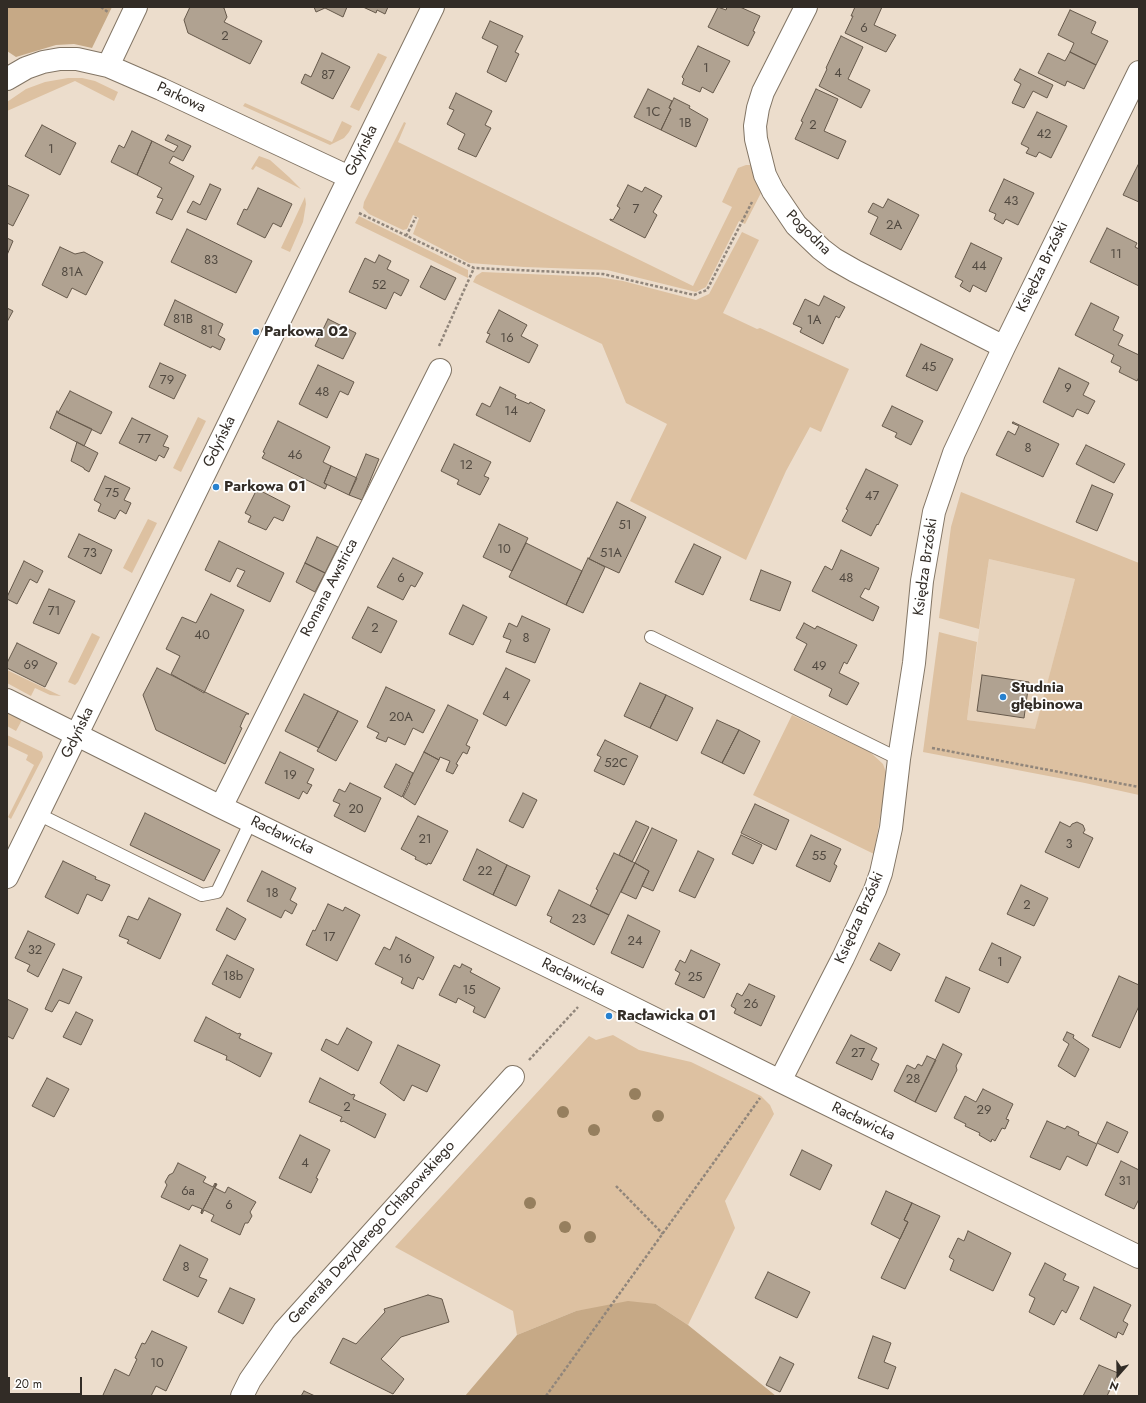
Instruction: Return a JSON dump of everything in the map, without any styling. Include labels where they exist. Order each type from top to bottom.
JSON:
[{"type":"street","points":[[108,66],[136,7]]},
{"type":"street","name":"Gdyńska","points":[[7,877],[433,7]]},
{"type":"street","name":"Pogodna","points":[[806,7],[763,92],[758,108],[755,126],[756,139],[765,175],[773,191],[796,225],[821,249],[834,259],[1004,347]]},
{"type":"street","name":"Parkowa","points":[[7,79],[26,68],[43,62],[60,59],[78,59],[108,66],[161,89],[349,177]]},
{"type":"street","name":"Księdza Brzóski","points":[[780,1081],[843,958],[878,882],[885,858],[891,828],[899,760],[914,663],[922,581],[934,512],[954,453],[1004,347],[1139,72]]},
{"type":"street","name":"Romana Awstrica","points":[[222,807],[439,360]]},
{"type":"street","name":"Racławicka","points":[[7,700],[1139,1257]]},
{"type":"street","name":"Generała Dezyderego Chłapowskiego","points":[[242,1396],[250,1380],[284,1331],[513,1077]]},
{"type":"lane","points":[[651,637],[899,760]]},
{"type":"lane","points":[[38,814],[202,895],[216,892],[251,821]]},
{"type":"path","points":[[353,210],[474,268],[603,274],[694,295],[707,290],[753,200]]},
{"type":"path","points":[[406,236],[416,217]]},
{"type":"path","points":[[439,360],[474,268]]},
{"type":"path","points":[[932,748],[1139,787]]},
{"type":"path","points":[[513,1077],[595,988]]},
{"type":"path","points":[[546,1396],[761,1096],[780,1081]]},
{"type":"path","points":[[616,1186],[663,1234]]},
{"type":"shaded area","points":[[7,7],[112,7],[92,48],[74,44],[56,45],[16,57],[7,51]]},
{"type":"shaded area","points":[[378,53],[387,57],[359,111],[350,107]]},
{"type":"shaded area","points":[[68,78],[82,78],[95,81],[118,92],[114,101],[75,81],[7,111],[7,102],[26,89],[45,82]]},
{"type":"shaded area","points":[[245,103],[332,142],[342,121],[352,126],[344,138],[330,145],[243,106]]},
{"type":"shaded area","points":[[404,122],[406,123],[398,142],[693,286],[732,207],[722,202],[738,168],[746,165],[752,165],[763,189],[745,224],[739,221],[706,287],[696,292],[607,270],[524,267],[469,263],[413,234],[419,218],[413,215],[407,229],[403,230],[369,214],[363,208],[364,202]]},
{"type":"shaded area","points":[[259,156],[270,160],[301,189],[256,166],[253,170],[251,169]]},
{"type":"shaded area","points":[[305,197],[306,204],[303,222],[290,252],[281,248]]},
{"type":"shaded area","points":[[359,216],[468,270],[468,278],[355,223]]},
{"type":"shaded area","points":[[742,232],[759,240],[723,313],[757,329],[760,328],[849,369],[821,432],[810,427],[786,471],[746,560],[630,501],[667,424],[626,403],[602,344],[473,282],[476,276],[482,272],[598,277],[623,281],[696,300],[709,294]]},
{"type":"shaded area","points":[[198,417],[206,421],[181,472],[173,468]]},
{"type":"shaded area","points":[[961,492],[1139,563],[1139,795],[1085,783],[923,752],[939,632],[977,642],[967,720],[1035,729],[1075,579],[989,559],[979,629],[939,618],[951,527]]},
{"type":"shaded area","points":[[148,519],[157,523],[132,573],[123,568]]},
{"type":"shaded area","points":[[989,559],[1075,579],[1035,730],[967,720]]},
{"type":"shaded area","points":[[92,633],[100,637],[78,682],[75,685],[68,682]]},
{"type":"shaded area","points":[[7,670],[61,696],[50,695],[35,688],[31,696],[7,683]]},
{"type":"shaded area","points":[[7,712],[22,720],[16,731],[7,726]]},
{"type":"shaded area","points":[[792,715],[870,752],[883,764],[887,775],[874,854],[753,795]]},
{"type":"shaded area","points":[[7,735],[42,752],[43,757],[11,819],[8,817],[34,765],[26,760],[28,755],[7,745]]},
{"type":"shaded area","points":[[613,1035],[639,1050],[691,1062],[761,1096],[770,1105],[774,1114],[725,1201],[735,1228],[688,1325],[656,1304],[576,1311],[517,1335],[513,1311],[395,1247],[589,1036],[596,1040]]},
{"type":"shaded area","points":[[628,1301],[656,1304],[688,1325],[776,1396],[465,1396],[517,1335],[576,1311]]},
{"type":"building","points":[[190,7],[222,7],[224,8],[227,17],[224,22],[262,41],[250,64],[188,33],[184,20]]},
{"type":"building","points":[[314,7],[347,7],[343,17],[325,8],[316,12]]},
{"type":"building","points":[[363,7],[388,7],[385,14],[377,10],[376,13]]},
{"type":"building","points":[[718,7],[726,10],[727,7],[740,7],[760,16],[753,31],[755,32],[748,46],[708,27]]},
{"type":"building","points":[[855,7],[882,7],[874,25],[896,35],[886,52],[845,33],[853,16],[851,16]]},
{"type":"building","points":[[1070,10],[1096,22],[1091,33],[1108,41],[1096,65],[1070,52],[1074,43],[1058,35]]},
{"type":"building","points":[[490,21],[523,36],[515,52],[519,54],[506,82],[487,72],[498,46],[482,38]]},
{"type":"building","points":[[841,36],[863,47],[848,79],[870,90],[861,108],[819,86]]},
{"type":"building","points":[[698,46],[730,61],[713,93],[702,87],[700,92],[682,84],[684,79],[682,77]]},
{"type":"building","points":[[1070,52],[1096,65],[1084,89],[1067,81],[1065,86],[1038,73],[1048,53],[1065,61]]},
{"type":"building","points":[[322,53],[350,67],[333,99],[301,83],[305,74],[311,77]]},
{"type":"building","points":[[1020,69],[1053,85],[1047,98],[1033,91],[1024,108],[1012,103],[1021,84],[1014,80]]},
{"type":"building","points":[[648,89],[672,101],[669,108],[671,109],[661,130],[634,117]]},
{"type":"building","points":[[816,89],[838,99],[824,131],[846,141],[838,159],[795,139],[803,122],[801,121]]},
{"type":"building","points":[[456,93],[492,111],[485,125],[491,128],[476,157],[458,149],[465,134],[447,124],[454,110],[449,108]]},
{"type":"building","points":[[674,98],[690,106],[689,108],[708,119],[696,147],[661,130],[671,109],[669,108]]},
{"type":"building","points":[[1037,112],[1067,126],[1051,158],[1039,152],[1036,157],[1026,153],[1029,148],[1021,144]]},
{"type":"building","points":[[42,125],[76,143],[60,175],[25,156]]},
{"type":"building","points":[[132,131],[152,141],[137,175],[111,162],[119,145],[124,148]]},
{"type":"building","points":[[168,135],[191,146],[183,161],[173,156],[169,163],[194,176],[172,220],[156,213],[163,199],[157,197],[162,188],[137,175],[152,141],[174,152],[178,146],[165,140]]},
{"type":"building","points":[[1139,163],[1139,202],[1123,195]]},
{"type":"building","points":[[1004,179],[1034,193],[1018,225],[1006,219],[1003,224],[994,219],[996,214],[989,211]]},
{"type":"building","points":[[210,184],[221,189],[206,220],[187,212],[193,201],[200,205]]},
{"type":"building","points":[[7,185],[29,195],[13,226],[7,223]]},
{"type":"building","points":[[628,185],[642,192],[645,187],[662,196],[653,212],[657,215],[645,238],[610,220],[613,220],[620,208],[617,206]]},
{"type":"building","points":[[258,188],[292,204],[281,227],[273,223],[265,238],[237,224],[244,209],[247,210]]},
{"type":"building","points":[[888,199],[919,215],[901,250],[870,234],[878,217],[868,212],[873,203],[883,208]]},
{"type":"building","points":[[1107,228],[1137,243],[1135,247],[1139,249],[1139,286],[1090,262]]},
{"type":"building","points":[[187,229],[252,261],[236,293],[171,262]]},
{"type":"building","points":[[7,238],[13,241],[7,255]]},
{"type":"building","points":[[971,243],[1002,258],[986,292],[973,285],[970,292],[960,286],[963,281],[955,277]]},
{"type":"building","points":[[60,247],[75,254],[84,252],[103,262],[86,295],[72,288],[67,298],[42,285]]},
{"type":"building","points":[[379,255],[391,261],[387,269],[409,280],[401,296],[394,292],[386,309],[349,292],[365,258],[375,263]]},
{"type":"building","points":[[431,266],[456,278],[445,300],[420,287]]},
{"type":"building","points":[[824,296],[845,307],[839,318],[836,316],[823,344],[800,332],[802,328],[793,324],[805,299],[819,306]]},
{"type":"building","points":[[175,300],[223,324],[218,335],[225,339],[220,350],[212,346],[211,348],[164,325]]},
{"type":"building","points":[[1091,303],[1119,317],[1113,330],[1123,335],[1118,345],[1139,355],[1139,377],[1137,381],[1119,372],[1121,367],[1111,362],[1114,355],[1075,335]]},
{"type":"building","points":[[7,308],[13,311],[7,322]]},
{"type":"building","points":[[499,310],[527,325],[521,336],[538,345],[529,363],[486,342],[490,334],[487,333]]},
{"type":"building","points":[[328,319],[356,333],[343,359],[315,346]]},
{"type":"building","points":[[921,344],[953,359],[937,391],[906,376]]},
{"type":"building","points":[[160,363],[186,375],[174,399],[149,387]]},
{"type":"building","points":[[318,365],[354,382],[348,395],[340,391],[327,418],[299,404]]},
{"type":"building","points":[[1059,368],[1089,383],[1083,395],[1095,401],[1088,414],[1077,409],[1073,417],[1043,402]]},
{"type":"building","points":[[500,387],[516,395],[515,398],[529,404],[530,402],[545,410],[530,442],[476,415],[482,403],[490,407]]},
{"type":"building","points":[[70,391],[112,412],[101,434],[58,413]]},
{"type":"building","points":[[892,406],[923,421],[911,445],[895,437],[897,433],[882,426]]},
{"type":"building","points":[[57,411],[58,413],[92,429],[84,446],[50,428]]},
{"type":"building","points":[[132,418],[168,436],[163,446],[169,448],[164,458],[159,455],[156,461],[119,443]]},
{"type":"building","points":[[278,421],[330,447],[323,462],[331,466],[324,483],[327,485],[325,489],[262,458],[265,453],[263,452]]},
{"type":"building","points":[[1013,422],[1059,444],[1043,477],[996,455],[1008,431],[1015,435],[1019,426],[1012,423]]},
{"type":"building","points":[[77,442],[98,453],[89,472],[71,461]]},
{"type":"building","points":[[454,444],[491,462],[484,476],[489,478],[480,495],[457,484],[459,480],[441,471]]},
{"type":"building","points":[[1086,445],[1125,464],[1114,483],[1076,464]]},
{"type":"building","points":[[366,454],[379,459],[362,500],[349,495]]},
{"type":"building","points":[[331,466],[357,478],[349,495],[324,483]]},
{"type":"building","points":[[866,469],[898,485],[871,536],[842,521],[848,510],[846,509]]},
{"type":"building","points":[[105,476],[130,488],[124,500],[131,503],[126,514],[120,510],[115,519],[98,511],[101,504],[94,500]]},
{"type":"building","points":[[1092,485],[1113,494],[1097,531],[1076,522]]},
{"type":"building","points":[[257,489],[290,506],[283,521],[274,517],[266,530],[248,522],[251,516],[245,513]]},
{"type":"building","points":[[617,502],[646,517],[619,573],[589,559]]},
{"type":"building","points":[[499,524],[528,538],[512,571],[483,557]]},
{"type":"building","points":[[79,534],[112,550],[101,574],[68,557]]},
{"type":"building","points":[[317,537],[338,547],[325,573],[305,563]]},
{"type":"building","points":[[219,541],[284,573],[270,602],[237,586],[245,571],[237,568],[230,582],[205,570]]},
{"type":"building","points":[[526,543],[582,571],[566,605],[509,577]]},
{"type":"building","points":[[694,544],[721,557],[703,595],[675,582]]},
{"type":"building","points":[[841,550],[879,568],[869,590],[865,588],[860,597],[879,607],[873,621],[812,591],[825,566],[832,570]]},
{"type":"building","points":[[393,558],[423,573],[415,587],[411,585],[403,600],[377,587]]},
{"type":"building","points":[[588,558],[605,567],[583,613],[566,605]]},
{"type":"building","points":[[24,561],[43,571],[37,583],[30,579],[17,604],[7,599],[7,597]]},
{"type":"building","points":[[305,563],[325,573],[315,592],[296,582]]},
{"type":"building","points":[[761,570],[791,582],[780,611],[750,600]]},
{"type":"building","points":[[49,589],[75,601],[59,634],[33,623]]},
{"type":"building","points":[[211,594],[244,610],[204,693],[171,674],[180,656],[166,649],[182,617],[196,623]]},
{"type":"building","points":[[463,605],[487,617],[473,645],[449,634]]},
{"type":"building","points":[[368,607],[397,621],[381,653],[352,638]]},
{"type":"building","points":[[522,616],[550,629],[535,663],[506,652],[511,640],[503,637],[509,623],[517,627]]},
{"type":"building","points":[[804,623],[815,629],[817,626],[857,645],[847,664],[844,662],[839,673],[859,683],[847,705],[829,696],[832,689],[794,670],[807,644],[796,638]]},
{"type":"building","points":[[17,643],[57,663],[45,687],[7,668],[7,663]]},
{"type":"building","points":[[157,668],[249,714],[246,714],[243,720],[240,727],[242,728],[225,764],[156,730],[143,695]]},
{"type":"building","points":[[506,668],[530,680],[506,726],[483,714]]},
{"type":"building","name":"Studnia głębinowa","points":[[982,675],[1029,682],[1024,718],[977,711]]},
{"type":"building","points":[[640,683],[666,695],[650,728],[624,716]]},
{"type":"building","points":[[386,687],[435,710],[423,733],[413,728],[405,745],[388,737],[386,742],[376,738],[379,733],[367,727]]},
{"type":"building","points":[[304,694],[338,711],[319,748],[285,731]]},
{"type":"building","points":[[666,695],[693,708],[677,741],[650,728]]},
{"type":"building","points":[[448,705],[478,720],[466,745],[470,747],[467,754],[463,752],[456,764],[458,765],[453,774],[446,771],[450,761],[440,757],[439,760],[424,752]]},
{"type":"building","points":[[338,711],[358,721],[336,761],[317,751]]},
{"type":"building","points":[[717,720],[739,730],[722,763],[701,753]]},
{"type":"building","points":[[739,730],[760,741],[744,774],[722,763]]},
{"type":"building","points":[[605,740],[638,756],[624,785],[594,771],[601,757],[597,755]]},
{"type":"building","points":[[280,752],[314,769],[307,783],[312,785],[307,794],[303,791],[299,799],[265,783]]},
{"type":"building","points":[[424,752],[439,760],[415,805],[403,797]]},
{"type":"building","points":[[396,764],[413,773],[402,797],[384,787]]},
{"type":"building","points":[[350,783],[381,798],[365,832],[334,816],[340,804],[333,801],[339,789],[345,792]]},
{"type":"building","points":[[523,793],[537,800],[523,828],[509,821]]},
{"type":"building","points":[[755,804],[789,820],[776,850],[741,833]]},
{"type":"building","points":[[145,813],[220,850],[204,881],[130,845]]},
{"type":"building","points":[[418,816],[448,831],[431,864],[428,863],[427,865],[401,849]]},
{"type":"building","points":[[636,821],[649,827],[632,862],[619,855]]},
{"type":"building","points":[[1060,822],[1070,827],[1072,824],[1077,822],[1083,825],[1085,830],[1083,833],[1093,838],[1079,868],[1045,852]]},
{"type":"building","points":[[652,828],[677,840],[653,891],[642,886],[649,871],[635,863]]},
{"type":"building","points":[[741,835],[762,845],[753,864],[732,854]]},
{"type":"building","points":[[811,835],[841,849],[834,864],[837,866],[830,882],[796,866]]},
{"type":"building","points":[[477,849],[507,865],[493,895],[463,880]]},
{"type":"building","points":[[698,851],[714,859],[695,898],[679,891]]},
{"type":"building","points":[[614,853],[635,863],[609,915],[590,906],[598,890],[596,889]]},
{"type":"building","points":[[63,861],[96,877],[95,879],[110,885],[102,901],[87,894],[78,914],[45,897]]},
{"type":"building","points":[[635,863],[649,871],[636,899],[621,892]]},
{"type":"building","points":[[507,865],[530,876],[516,906],[493,895]]},
{"type":"building","points":[[262,871],[296,888],[290,900],[297,904],[292,914],[285,910],[281,918],[247,901]]},
{"type":"building","points":[[1021,885],[1048,898],[1034,926],[1007,914]]},
{"type":"building","points":[[559,890],[609,915],[594,945],[550,922],[552,917],[547,915]]},
{"type":"building","points":[[149,898],[181,914],[160,959],[127,943],[129,940],[119,936],[128,916],[138,920]]},
{"type":"building","points":[[328,904],[343,911],[345,907],[360,915],[337,961],[306,945],[313,930],[315,931]]},
{"type":"building","points":[[227,908],[246,919],[235,940],[216,930]]},
{"type":"building","points":[[628,915],[660,931],[643,968],[611,953]]},
{"type":"building","points":[[28,931],[55,944],[38,977],[27,971],[30,965],[15,958]]},
{"type":"building","points":[[396,937],[434,957],[423,980],[418,977],[413,989],[401,983],[403,978],[375,964],[384,947],[390,950]]},
{"type":"building","points":[[879,943],[900,954],[891,971],[870,960]]},
{"type":"building","points":[[992,943],[1021,957],[1008,983],[979,970]]},
{"type":"building","points":[[691,950],[720,964],[704,998],[675,984],[680,973],[675,970],[680,960],[685,963]]},
{"type":"building","points":[[227,955],[254,969],[240,998],[212,984]]},
{"type":"building","points":[[462,964],[472,969],[470,972],[500,988],[485,1018],[473,1012],[475,1007],[458,998],[456,1003],[439,995],[454,965],[460,968]]},
{"type":"building","points":[[63,969],[82,977],[69,1004],[59,1000],[52,1012],[45,1009]]},
{"type":"building","points":[[1119,976],[1139,985],[1139,1006],[1120,1048],[1092,1036]]},
{"type":"building","points":[[946,977],[970,988],[959,1013],[935,1001]]},
{"type":"building","points":[[749,984],[775,996],[761,1026],[734,1013],[736,1009],[731,1006],[737,993],[742,996]]},
{"type":"building","points":[[7,999],[28,1009],[13,1039],[7,1036]]},
{"type":"building","points":[[76,1012],[93,1020],[81,1045],[63,1037]]},
{"type":"building","points":[[206,1017],[238,1034],[241,1034],[239,1038],[272,1053],[260,1077],[226,1060],[227,1056],[194,1041]]},
{"type":"building","points":[[347,1028],[372,1042],[358,1071],[321,1050],[326,1039],[338,1045]]},
{"type":"building","points":[[1067,1032],[1074,1035],[1073,1038],[1089,1049],[1075,1077],[1058,1066],[1069,1044],[1063,1040]]},
{"type":"building","points":[[851,1035],[877,1048],[871,1060],[879,1064],[872,1080],[836,1063]]},
{"type":"building","points":[[943,1044],[962,1054],[956,1066],[957,1070],[936,1112],[915,1102]]},
{"type":"building","points":[[398,1045],[440,1065],[427,1092],[412,1085],[404,1101],[380,1083]]},
{"type":"building","points":[[927,1056],[936,1060],[915,1102],[894,1091],[907,1065],[915,1069],[918,1064],[922,1066]]},
{"type":"building","points":[[47,1078],[69,1089],[54,1117],[32,1106]]},
{"type":"building","points":[[320,1078],[352,1095],[355,1095],[353,1099],[386,1114],[375,1138],[343,1121],[340,1121],[342,1117],[309,1102]]},
{"type":"building","points":[[983,1089],[1013,1104],[1006,1119],[1009,1120],[1005,1129],[1002,1128],[995,1141],[992,1139],[991,1142],[979,1135],[980,1133],[965,1126],[966,1124],[954,1118],[965,1096],[976,1102]]},
{"type":"building","points":[[1047,1121],[1065,1129],[1067,1126],[1079,1132],[1078,1135],[1097,1144],[1087,1166],[1067,1156],[1060,1170],[1030,1157]]},
{"type":"building","points":[[1107,1122],[1128,1132],[1118,1153],[1097,1143]]},
{"type":"building","points":[[300,1135],[330,1150],[316,1178],[318,1179],[311,1193],[279,1178]]},
{"type":"building","points":[[802,1150],[832,1165],[820,1190],[790,1175]]},
{"type":"building","points":[[1121,1161],[1139,1170],[1139,1199],[1134,1209],[1105,1195]]},
{"type":"building","points":[[178,1163],[206,1177],[203,1182],[213,1187],[215,1183],[216,1184],[201,1213],[202,1209],[192,1205],[189,1210],[161,1197],[167,1185],[165,1182],[169,1175],[173,1173]]},
{"type":"building","points":[[216,1184],[215,1188],[225,1193],[228,1187],[256,1202],[250,1212],[252,1216],[248,1223],[245,1223],[240,1235],[211,1221],[214,1215],[204,1210],[202,1214],[201,1213]]},
{"type":"building","points":[[886,1191],[912,1203],[904,1220],[908,1222],[900,1239],[871,1224]]},
{"type":"building","points":[[912,1203],[940,1216],[905,1289],[881,1278],[908,1222],[904,1220]]},
{"type":"building","points":[[968,1231],[1011,1253],[993,1291],[950,1270],[954,1260],[949,1257],[958,1238],[964,1241]]},
{"type":"building","points":[[180,1245],[208,1259],[199,1277],[207,1280],[198,1297],[163,1280]]},
{"type":"building","points":[[1045,1263],[1066,1274],[1063,1280],[1079,1287],[1066,1313],[1062,1310],[1054,1325],[1029,1312],[1035,1298],[1029,1295]]},
{"type":"building","points":[[768,1272],[810,1292],[797,1318],[755,1298]]},
{"type":"building","points":[[1094,1287],[1131,1305],[1123,1321],[1128,1324],[1123,1335],[1118,1332],[1116,1338],[1080,1319]]},
{"type":"building","points":[[230,1288],[255,1299],[243,1324],[218,1312]]},
{"type":"building","points":[[428,1295],[442,1299],[449,1322],[401,1337],[381,1359],[404,1379],[393,1394],[330,1363],[343,1338],[356,1344],[385,1312],[384,1309]]},
{"type":"building","points":[[152,1331],[187,1347],[166,1391],[156,1386],[151,1396],[103,1395],[115,1369],[129,1376],[137,1359],[135,1358],[142,1343],[145,1344]]},
{"type":"building","points":[[873,1336],[891,1343],[884,1362],[896,1367],[888,1389],[858,1378]]},
{"type":"building","points":[[780,1357],[794,1364],[780,1392],[766,1385]]},
{"type":"building","points":[[1099,1365],[1118,1373],[1107,1396],[1083,1396]]},
{"type":"building","points":[[304,1391],[315,1396],[301,1396]]},
{"type":"place","name":"Parkowa 02","points":[[256,332]]},
{"type":"place","name":"Parkowa 01","points":[[216,487]]},
{"type":"place","name":"Studnia głębinowa","points":[[1003,697]]},
{"type":"place","name":"Racławicka 01","points":[[609,1016]]}]
